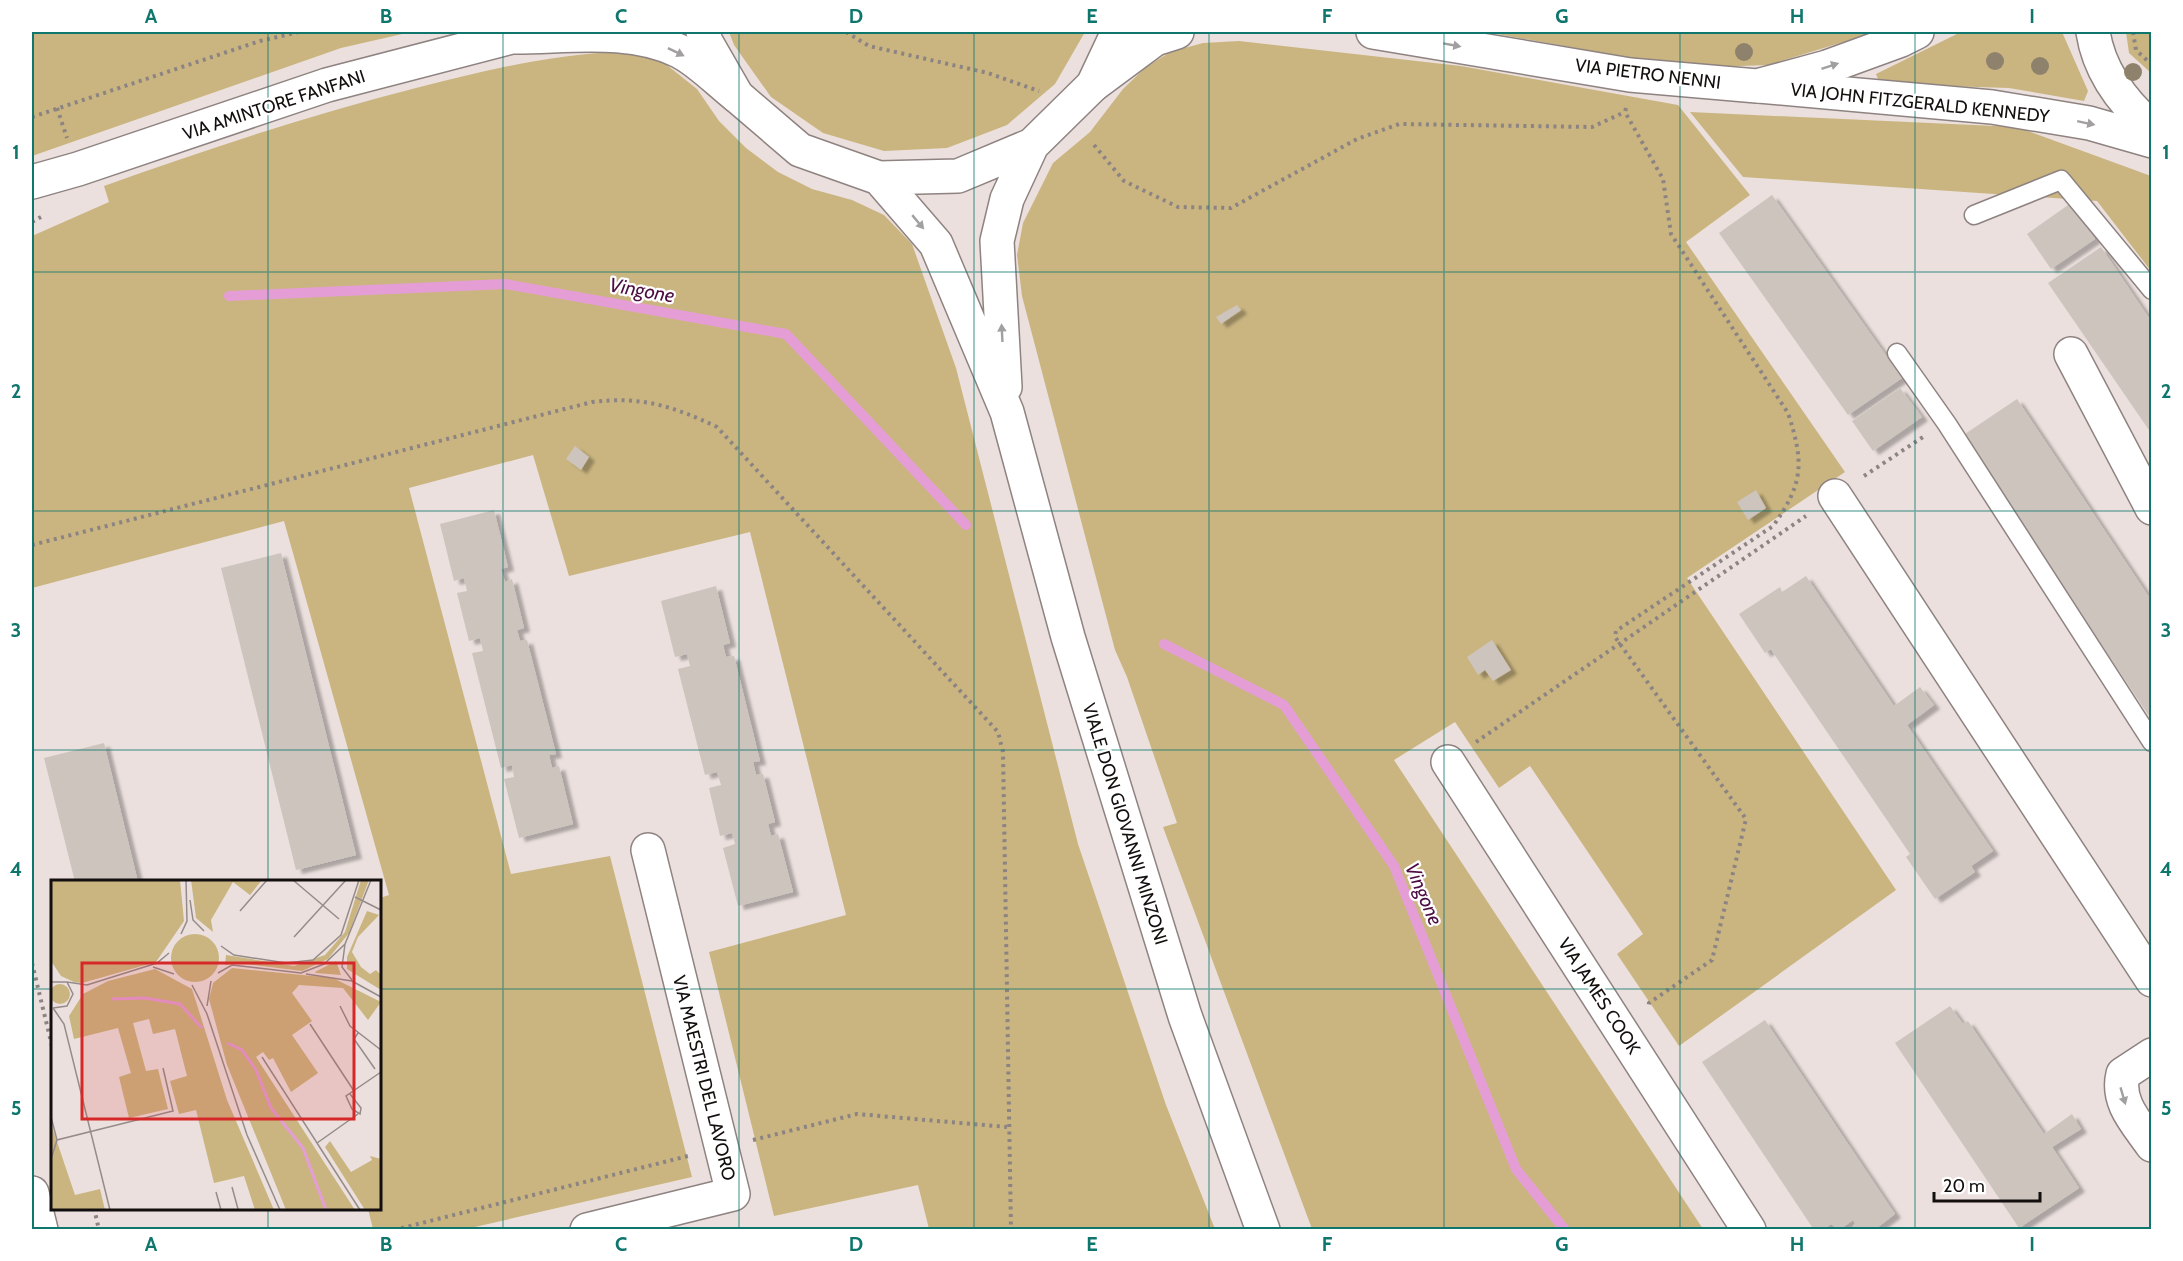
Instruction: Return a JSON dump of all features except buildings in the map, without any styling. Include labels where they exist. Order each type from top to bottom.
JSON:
[{"type":"street","points":[[703,32],[706,42],[737,96]]},
{"type":"street","points":[[1093,85],[1118,32]]},
{"type":"street","points":[[879,178],[958,176],[1032,145],[1093,85],[1155,39],[1178,32]]},
{"type":"street","name":"VIA PIETRO NENNI","points":[[1373,32],[1630,75],[1757,86],[1827,67],[1917,32]]},
{"type":"street","points":[[2093,32],[2110,83],[2135,114],[2151,128]]},
{"type":"street","name":"VIA AMINTORE FANFANI","points":[[33,183],[327,85],[523,34],[618,36],[644,39],[680,52],[737,96],[800,150],[879,178]]},
{"type":"street","name":"VIA JOHN FITZGERALD KENNEDY","points":[[1757,86],[1992,107],[2089,123],[2151,141]]},
{"type":"street","name":"VIALE DON GIOVANNI MINZONI","points":[[1007,412],[997,241],[1007,199],[1032,145]]},
{"type":"street","name":"VIALE DON GIOVANNI MINZONI","points":[[879,178],[936,244],[1007,412],[1068,637],[1185,1016],[1263,1230]]},
{"type":"street","points":[[2071,354],[2151,508]]},
{"type":"street","points":[[1835,496],[2151,980]]},
{"type":"street","name":"VIA JAMES COOK","points":[[1448,762],[1749,1230]]},
{"type":"street","name":"VIA MAESTRI DEL LAVORO","points":[[587,1230],[733,1194],[648,850]]},
{"type":"street","points":[[2151,1056],[2123,1074],[2120,1088],[2122,1101],[2151,1145]]},
{"type":"street","points":[[32,1194],[40,1230]]},
{"type":"lane","points":[[1974,215],[2061,180],[2151,290]]},
{"type":"lane","points":[[1898,353],[1947,424],[2151,742]]},
{"type":"path","points":[[32,117],[260,41],[299,32]]},
{"type":"path","points":[[846,32],[869,46],[988,73],[1045,92]]},
{"type":"path","points":[[2133,32],[2136,50],[2151,65]]},
{"type":"path","points":[[1094,145],[1124,181],[1178,207],[1232,208],[1357,139],[1399,124],[1592,127],[1625,112],[1663,179],[1671,234],[1788,413],[1798,444],[1800,474],[1790,503],[1773,526],[1616,631],[1620,644],[1746,819],[1712,960],[1648,1003],[1647,1012]]},
{"type":"path","points":[[32,545],[592,402],[620,398],[654,402],[717,427],[998,732],[1003,752],[1011,1230]]},
{"type":"path","points":[[1448,762],[1929,433]]},
{"type":"path","points":[[32,963],[51,1042]]},
{"type":"path","points":[[94,1210],[99,1230]]},
{"type":"shaded area","points":[[32,32],[411,32],[341,48],[32,156]]},
{"type":"shaded area","points":[[729,32],[1085,32],[1055,84],[1007,125],[947,148],[884,151],[823,133],[771,97],[734,45]]},
{"type":"shaded area","points":[[1486,32],[1876,32],[1768,65],[1685,68]]},
{"type":"shaded area","points":[[1961,32],[2062,32],[2088,91],[2084,101],[2009,88],[1880,84],[1876,74]]},
{"type":"shaded area","points":[[2126,32],[2151,32],[2151,73],[2129,53]]},
{"type":"shaded area","points":[[1239,41],[1461,66],[1678,105],[1750,195],[1686,242],[1845,472],[1687,578],[1896,890],[1679,1046],[1617,954],[1643,934],[1530,766],[1499,788],[1455,722],[1394,760],[1703,1229],[1312,1229],[1163,827],[1177,823],[1127,677],[1115,650],[1022,296],[1017,255],[1023,223],[1053,163],[1090,132],[1123,89],[1145,68],[1170,52],[1203,43]]},
{"type":"shaded area","points":[[621,52],[663,62],[697,89],[719,121],[746,148],[778,172],[812,189],[852,200],[884,215],[912,244],[956,368],[1078,844],[1166,1105],[1215,1229],[929,1229],[918,1185],[774,1216],[709,952],[846,915],[750,532],[569,576],[533,455],[409,488],[511,874],[610,856],[692,1177],[466,1229],[373,1229],[368,1210],[381,1210],[381,898],[389,895],[284,521],[32,588],[32,236],[109,202],[104,186],[259,133],[376,98],[441,82],[543,60]]},
{"type":"shaded area","points":[[1690,112],[2017,127],[2151,176],[2151,271],[2097,201],[1743,177]]},
{"type":"waterway","name":"Vingone","points":[[229,296],[505,284],[786,334],[966,525]]},
{"type":"waterway","name":"Vingone","points":[[1164,644],[1284,705],[1394,866],[1516,1169],[1565,1230]]}]
